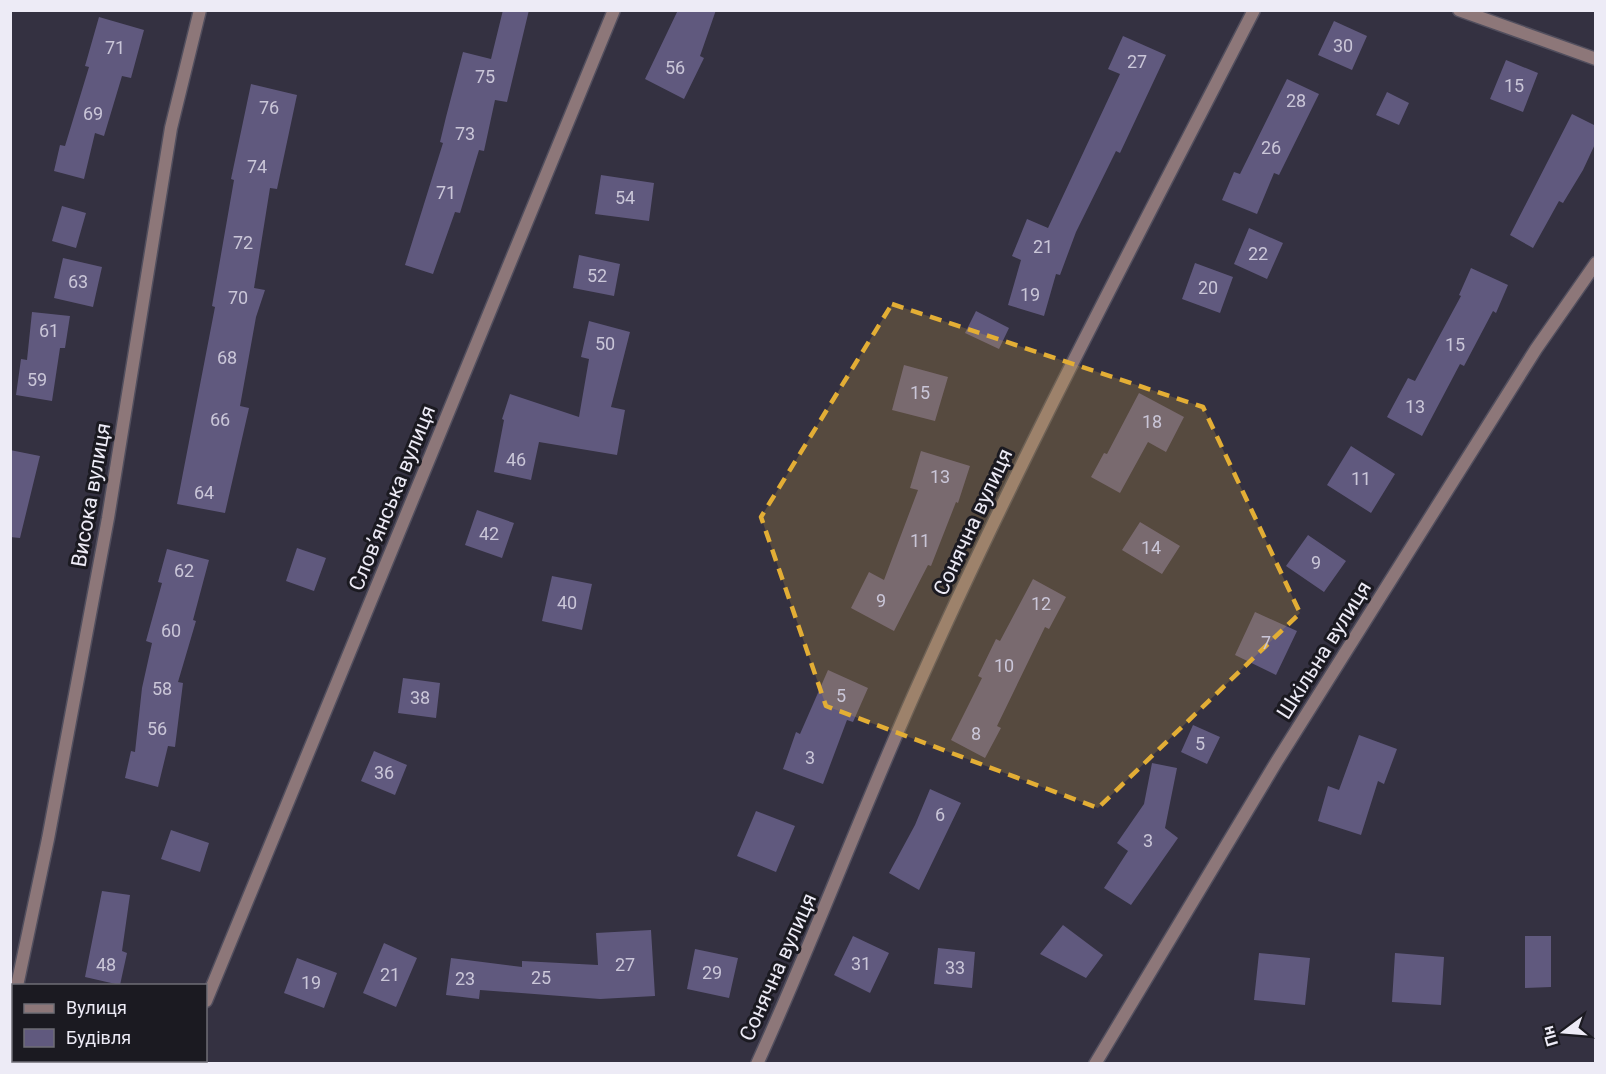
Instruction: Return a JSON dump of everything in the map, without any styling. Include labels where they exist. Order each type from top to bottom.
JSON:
[{"type":"street","name":"Висока вулиця","points":[[16,984],[48,839],[108,518],[171,128],[200,10]]},
{"type":"street","name":"Слов’янська вулиця","points":[[207,999],[614,10]]},
{"type":"street","name":"Сонячна вулиця","points":[[757,1064],[798,974],[919,682],[1033,440],[1254,10]]},
{"type":"street","points":[[1459,10],[1596,59]]},
{"type":"street","name":"Шкільна вулиця","points":[[1095,1064],[1277,761],[1536,349],[1596,263]]},
{"type":"street","points":[[75,1064],[181,1062],[198,1064]]},
{"type":"highlighted area","points":[[892,304],[1203,407],[1300,613],[1098,808],[826,706],[761,517]]},
{"type":"building","points":[[503,10],[529,10],[507,102],[495,100],[484,151],[479,150],[460,213],[455,212],[433,274],[405,265],[443,143],[440,142],[463,52],[491,59]]},
{"type":"building","points":[[678,10],[716,10],[700,56],[704,58],[684,99],[645,79]]},
{"type":"building","points":[[99,17],[144,30],[131,78],[122,76],[104,136],[95,133],[84,179],[54,171],[60,145],[65,146],[89,67],[85,66]]},
{"type":"building","points":[[1334,21],[1367,36],[1352,70],[1318,55]]},
{"type":"building","points":[[1123,36],[1166,55],[1120,153],[1116,151],[1076,232],[1060,275],[1056,274],[1044,316],[1008,305],[1021,260],[1012,256],[1027,219],[1048,228],[1120,74],[1108,69]]},
{"type":"building","points":[[1506,60],[1538,73],[1523,112],[1490,99]]},
{"type":"building","points":[[1287,79],[1319,94],[1279,175],[1274,173],[1257,214],[1222,200],[1234,172],[1240,174]]},
{"type":"building","points":[[251,84],[297,95],[277,189],[270,188],[254,288],[265,290],[256,317],[240,406],[249,408],[225,513],[177,504],[215,307],[212,306],[234,180],[231,179]]},
{"type":"building","points":[[1387,92],[1409,103],[1399,125],[1376,115]]},
{"type":"building","points":[[1572,114],[1596,126],[1596,142],[1583,170],[1563,203],[1559,201],[1533,248],[1510,235]]},
{"type":"building","points":[[601,175],[654,183],[649,221],[595,214]]},
{"type":"building","points":[[62,206],[86,213],[76,248],[52,241]]},
{"type":"building","points":[[1249,228],[1283,243],[1267,279],[1234,264]]},
{"type":"building","points":[[579,255],[620,264],[614,296],[573,288]]},
{"type":"building","points":[[63,258],[102,267],[93,307],[54,298]]},
{"type":"building","points":[[1195,263],[1233,277],[1220,313],[1182,299]]},
{"type":"building","points":[[1471,268],[1508,285],[1496,313],[1493,311],[1464,366],[1460,364],[1422,436],[1387,417],[1408,378],[1415,381],[1461,296],[1459,295]]},
{"type":"building","points":[[976,311],[1009,328],[999,349],[965,333]]},
{"type":"building","points":[[32,312],[70,316],[65,348],[60,348],[52,401],[16,395],[21,359],[27,360]]},
{"type":"building","points":[[589,321],[630,332],[611,407],[625,410],[617,455],[539,442],[531,480],[494,472],[504,420],[502,419],[510,394],[579,417],[589,359],[581,357]]},
{"type":"building","points":[[904,365],[948,377],[935,421],[892,410]]},
{"type":"building","points":[[1139,393],[1184,417],[1166,452],[1148,442],[1120,493],[1091,477],[1104,453],[1107,454]]},
{"type":"building","points":[[1351,446],[1395,474],[1371,513],[1327,485]]},
{"type":"building","points":[[10,450],[40,456],[20,538],[10,537]]},
{"type":"building","points":[[921,451],[970,466],[958,503],[956,502],[931,566],[928,565],[894,631],[851,608],[869,572],[884,580],[918,490],[910,488]]},
{"type":"building","points":[[477,510],[514,523],[502,558],[465,545]]},
{"type":"building","points":[[1140,522],[1180,546],[1162,574],[1122,550]]},
{"type":"building","points":[[1308,535],[1346,561],[1324,592],[1286,566]]},
{"type":"building","points":[[297,548],[326,558],[314,591],[286,581]]},
{"type":"building","points":[[167,549],[209,560],[193,620],[196,621],[178,682],[183,683],[175,747],[168,746],[158,787],[125,778],[131,751],[135,752],[142,688],[152,643],[146,641],[162,583],[158,582]]},
{"type":"building","points":[[552,576],[592,584],[582,630],[542,621]]},
{"type":"building","points":[[1033,579],[1066,597],[1049,629],[1045,627],[997,726],[1001,728],[985,758],[951,740],[982,678],[978,676],[996,639],[1000,641]]},
{"type":"building","points":[[1255,612],[1297,631],[1276,675],[1235,655]]},
{"type":"building","points":[[828,670],[868,688],[853,722],[847,720],[823,784],[783,769],[796,732],[800,734]]},
{"type":"building","points":[[403,678],[440,683],[436,718],[398,713]]},
{"type":"building","points":[[1193,725],[1220,737],[1207,764],[1181,752]]},
{"type":"building","points":[[1359,735],[1397,749],[1384,784],[1378,781],[1361,835],[1318,821],[1328,786],[1339,790]]},
{"type":"building","points":[[374,751],[407,765],[395,795],[361,781]]},
{"type":"building","points":[[1152,763],[1177,768],[1165,828],[1178,838],[1131,905],[1104,888],[1128,851],[1117,843],[1144,804]]},
{"type":"building","points":[[930,789],[961,803],[919,890],[889,873],[915,825]]},
{"type":"building","points":[[756,811],[795,826],[776,872],[737,856]]},
{"type":"building","points":[[171,830],[209,843],[200,872],[161,859]]},
{"type":"building","points":[[102,891],[130,895],[122,951],[127,953],[120,984],[85,977]]},
{"type":"building","points":[[1063,925],[1103,955],[1086,978],[1040,954]]},
{"type":"building","points":[[651,930],[655,996],[600,999],[480,990],[479,999],[446,995],[451,958],[522,967],[522,961],[598,965],[596,933]]},
{"type":"building","points":[[853,936],[889,953],[870,993],[834,975]]},
{"type":"building","points":[[1525,936],[1551,936],[1551,987],[1525,988]]},
{"type":"building","points":[[384,943],[417,958],[396,1007],[363,993]]},
{"type":"building","points":[[938,948],[975,952],[972,988],[934,984]]},
{"type":"building","points":[[695,949],[738,958],[729,998],[687,989]]},
{"type":"building","points":[[1259,953],[1310,958],[1305,1005],[1254,1000]]},
{"type":"building","points":[[1395,953],[1444,957],[1441,1005],[1392,1002]]},
{"type":"building","points":[[297,958],[337,973],[324,1008],[284,993]]}]
